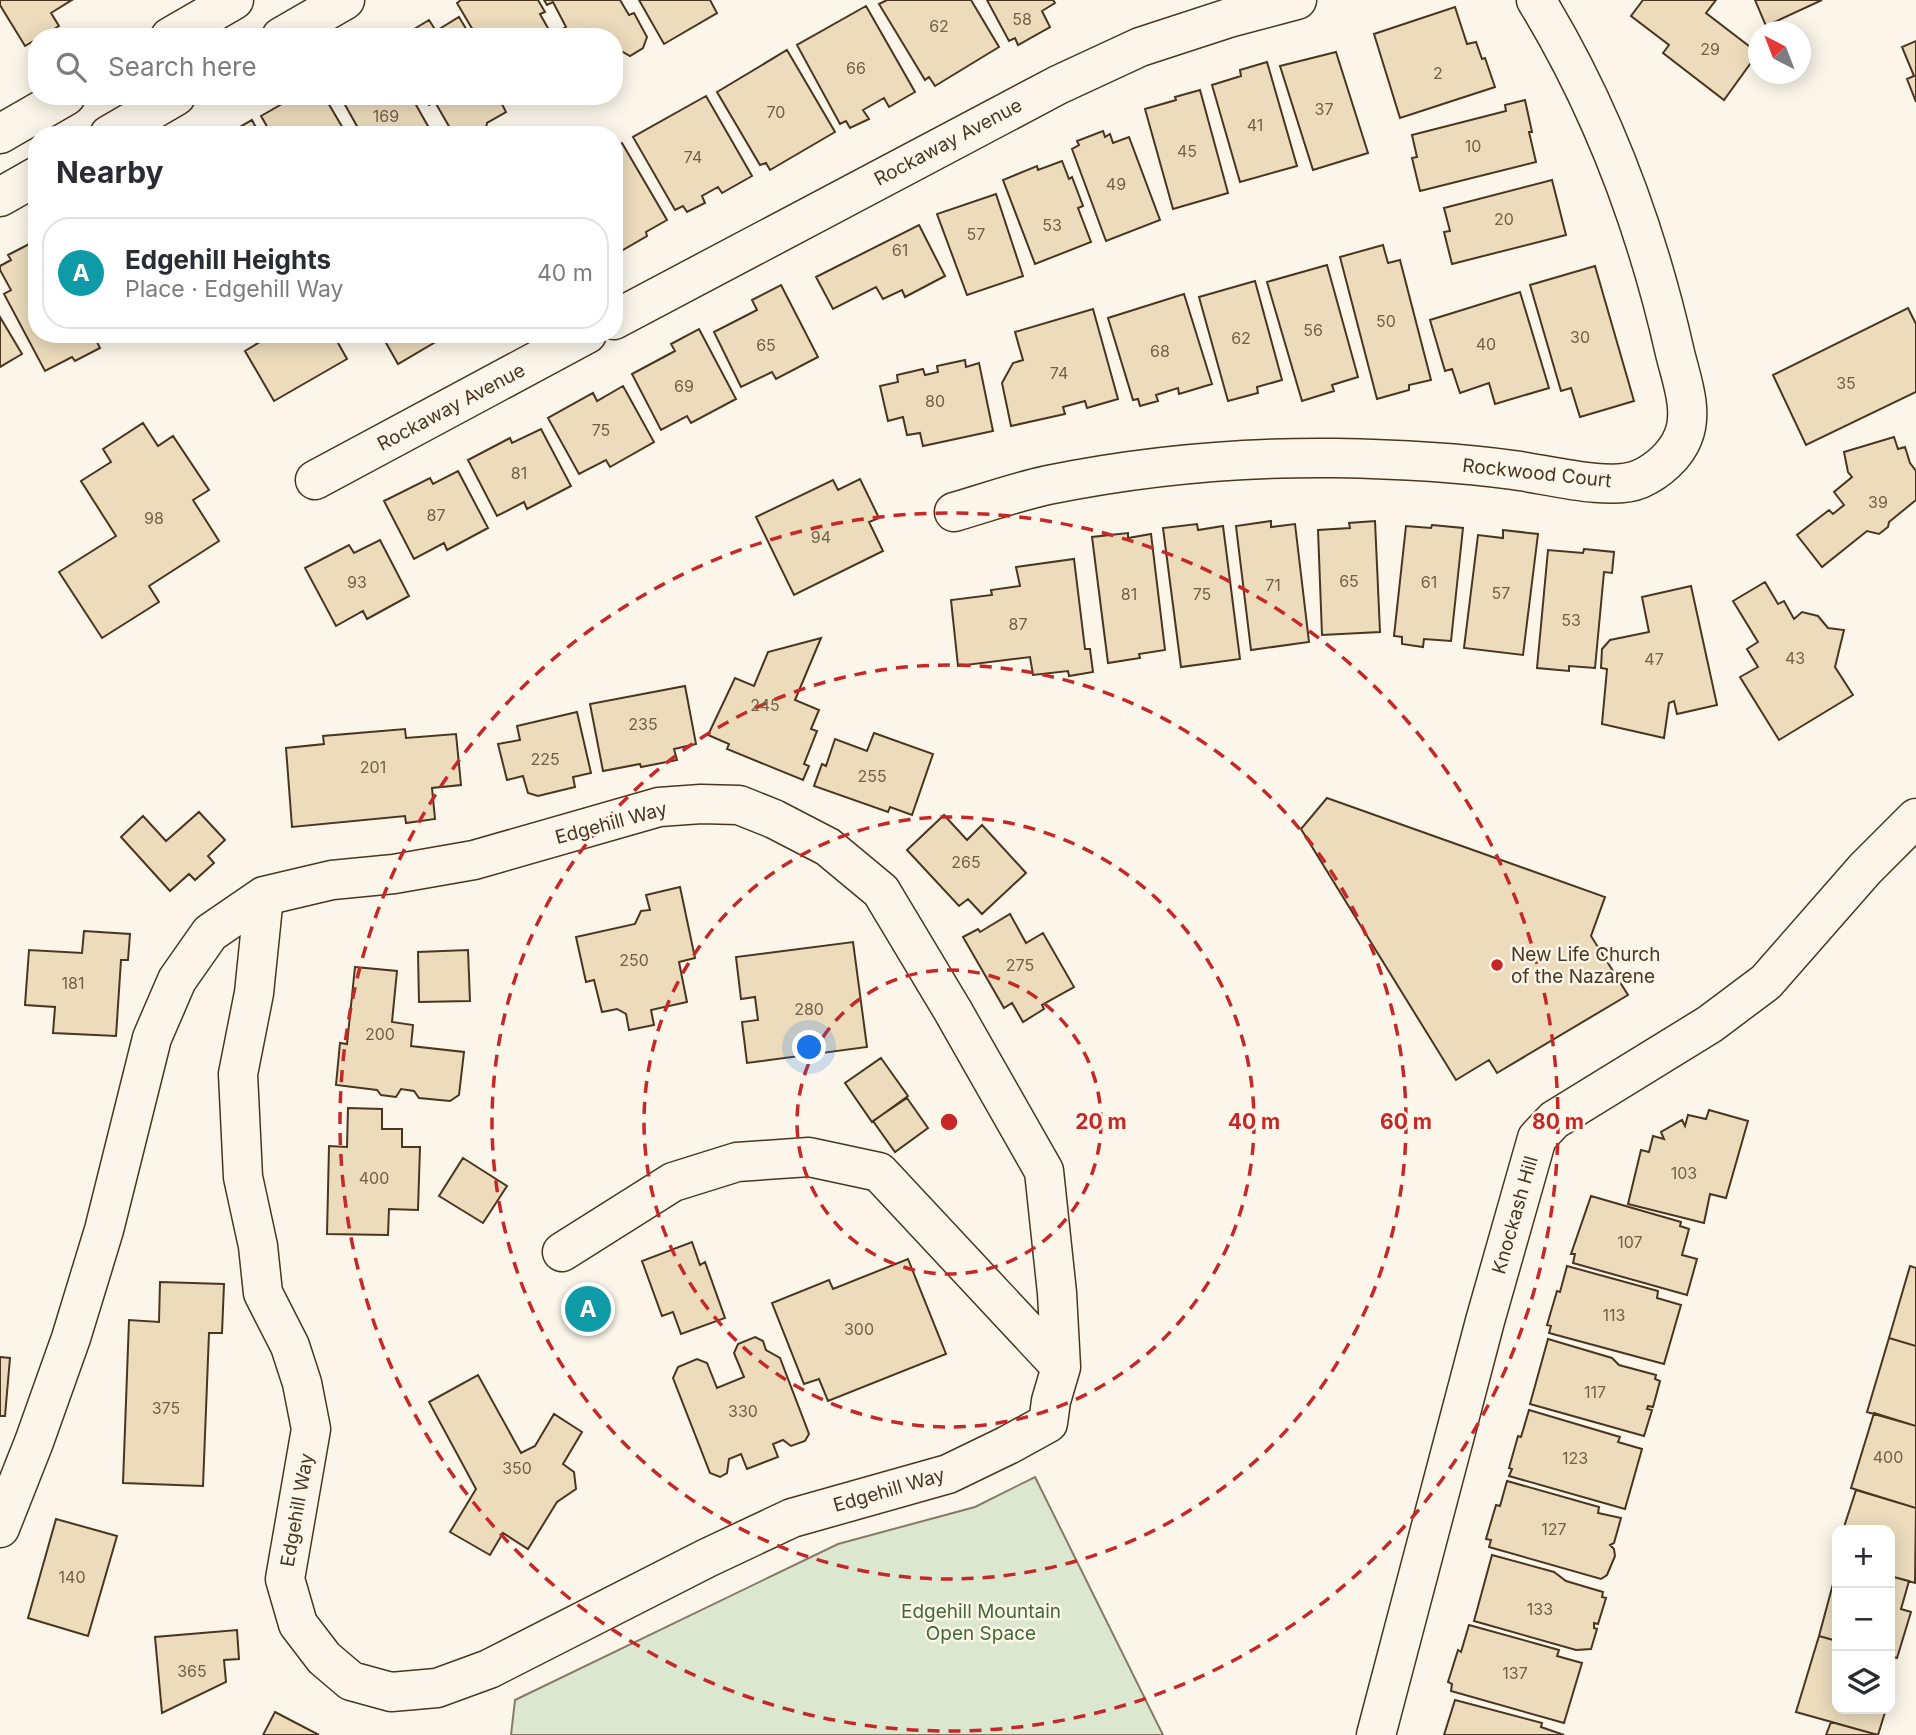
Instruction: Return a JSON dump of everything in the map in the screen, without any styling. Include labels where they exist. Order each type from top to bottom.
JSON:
[{"type":"street","points":[[186,28],[234,0]]},
{"type":"street","points":[[297,28],[345,0]]},
{"type":"street","name":"Rockaway Avenue","points":[[623,315],[1058,85],[1140,47],[1229,18],[1297,0]]},
{"type":"street","name":"Rockwood Court","points":[[954,512],[1047,486],[1144,470],[1240,460],[1333,458],[1425,461],[1608,484],[1639,480],[1666,462],[1684,435],[1687,403],[1664,306],[1632,202],[1589,96],[1536,0]]},
{"type":"street","points":[[0,134],[50,105]]},
{"type":"street","points":[[124,126],[161,105]]},
{"type":"street","points":[[0,197],[28,181]]},
{"type":"street","name":"Rockaway Avenue","points":[[315,480],[570,343]]},
{"type":"street","name":"Edgehill Way","points":[[0,1528],[71,1338],[104,1230],[152,1038],[177,980],[210,933],[264,896],[332,880],[394,874],[474,860],[659,807],[739,805],[774,819],[828,847],[881,891],[1044,1171],[1057,1293],[1061,1367],[1048,1423],[948,1474],[792,1518],[707,1558],[489,1669],[437,1688],[391,1692],[351,1681],[324,1658],[298,1624],[285,1579],[311,1429],[302,1383],[290,1346],[263,1293],[258,1245],[243,1177],[239,1074],[254,993],[264,896]]},
{"type":"street","name":"Knockash Hill","points":[[1376,1735],[1485,1321],[1537,1138],[1554,1120],[1710,1024],[1766,982],[1865,869],[1916,818]]},
{"type":"street","points":[[562,1252],[673,1182],[737,1161],[809,1157],[879,1172],[1061,1367]]},
{"type":"green space","name":"Edgehill Mountain Open Space","points":[[1035,1477],[1163,1735],[511,1735],[515,1700],[838,1544],[975,1507]]},
{"type":"building","points":[[0,0],[72,0],[51,13],[59,26],[28,28],[28,44],[25,46],[0,5]]},
{"type":"building","points":[[461,0],[538,0],[545,12],[540,14],[548,28],[472,28],[457,3]]},
{"type":"building","points":[[544,0],[620,0],[629,15],[634,13],[647,37],[643,48],[630,56],[623,52],[623,28],[564,28],[553,2],[547,5]]},
{"type":"building","points":[[639,0],[710,0],[717,13],[664,44]]},
{"type":"building","points":[[887,0],[971,0],[999,47],[935,86],[929,77],[925,80],[879,4]]},
{"type":"building","points":[[987,0],[1053,0],[1055,3],[1042,11],[1050,27],[1018,45],[1015,38],[1009,41]]},
{"type":"building","points":[[1643,0],[1716,0],[1706,13],[1748,45],[1748,67],[1724,100],[1663,53],[1669,45],[1631,16]]},
{"type":"building","points":[[1755,0],[1822,0],[1777,21],[1764,21]]},
{"type":"building","points":[[866,6],[915,92],[889,107],[884,98],[863,110],[869,119],[850,128],[846,121],[840,124],[797,45]]},
{"type":"building","points":[[1455,7],[1467,44],[1476,42],[1495,87],[1400,118],[1374,34]]},
{"type":"building","points":[[459,17],[466,28],[441,28]]},
{"type":"building","points":[[429,20],[434,28],[416,28]]},
{"type":"building","points":[[1916,41],[1916,102],[1907,79],[1914,76],[1902,47]]},
{"type":"building","points":[[787,50],[835,132],[770,170],[766,163],[760,165],[717,92]]},
{"type":"building","points":[[1336,52],[1368,153],[1313,170],[1280,66]]},
{"type":"building","points":[[1267,62],[1297,166],[1240,182],[1212,85],[1241,76],[1240,70]]},
{"type":"building","points":[[1200,90],[1228,193],[1173,209],[1145,109]]},
{"type":"building","points":[[706,96],[752,176],[722,193],[718,187],[702,196],[705,203],[687,212],[683,206],[675,210],[633,137]]},
{"type":"building","points":[[1525,100],[1536,162],[1420,191],[1412,158],[1417,157],[1412,135],[1506,111],[1505,105]]},
{"type":"building","points":[[280,105],[329,105],[342,126],[267,126],[261,116]]},
{"type":"building","points":[[345,105],[416,105],[428,126],[357,126]]},
{"type":"building","points":[[437,105],[502,105],[506,112],[486,126],[449,126]]},
{"type":"building","points":[[252,120],[255,126],[242,126]]},
{"type":"building","points":[[1103,131],[1105,137],[1110,134],[1113,143],[1129,137],[1160,220],[1106,241],[1072,149],[1079,145],[1077,141]]},
{"type":"building","points":[[623,145],[667,220],[646,232],[647,236],[623,250]]},
{"type":"building","points":[[1062,161],[1069,179],[1072,177],[1083,206],[1078,208],[1091,242],[1035,264],[1003,180],[1037,166],[1038,170]]},
{"type":"building","points":[[1552,180],[1566,235],[1452,264],[1444,232],[1450,231],[1444,208]]},
{"type":"building","points":[[996,194],[1023,276],[967,295],[937,214]]},
{"type":"building","points":[[919,225],[945,276],[905,297],[902,290],[883,299],[876,287],[833,309],[816,277]]},
{"type":"building","points":[[28,245],[28,339],[4,294],[11,290],[0,266],[11,260],[8,255]]},
{"type":"building","points":[[1383,245],[1388,263],[1400,260],[1431,380],[1409,385],[1409,390],[1377,399],[1340,257]]},
{"type":"building","points":[[1327,265],[1358,377],[1332,385],[1334,391],[1302,401],[1267,282]]},
{"type":"building","points":[[1595,266],[1634,401],[1580,417],[1571,388],[1561,391],[1530,285]]},
{"type":"building","points":[[1255,281],[1282,380],[1257,387],[1258,393],[1228,401],[1199,297]]},
{"type":"building","points":[[781,285],[818,357],[776,379],[772,372],[741,387],[714,332],[757,310],[752,300]]},
{"type":"building","points":[[1520,292],[1549,388],[1495,404],[1489,383],[1460,393],[1452,369],[1445,371],[1430,320]]},
{"type":"building","points":[[1184,294],[1212,384],[1179,394],[1178,388],[1156,395],[1158,401],[1140,406],[1138,399],[1133,400],[1108,318]]},
{"type":"building","points":[[1908,308],[1916,324],[1916,392],[1806,445],[1773,375]]},
{"type":"building","points":[[1093,309],[1118,399],[1087,408],[1085,401],[1063,407],[1065,414],[1011,426],[1002,383],[1013,363],[1023,360],[1015,332]]},
{"type":"building","points":[[0,317],[22,354],[0,367]]},
{"type":"building","points":[[699,329],[736,399],[691,423],[687,416],[661,430],[632,374],[675,351],[671,344]]},
{"type":"building","points":[[30,343],[98,343],[100,348],[75,361],[72,357],[45,371]]},
{"type":"building","points":[[258,343],[338,343],[347,359],[274,401],[245,351]]},
{"type":"building","points":[[386,343],[434,343],[398,364]]},
{"type":"building","points":[[965,360],[966,367],[979,363],[993,431],[923,446],[920,433],[907,435],[903,417],[888,421],[880,386],[898,382],[897,375],[923,369],[925,375],[938,372],[937,366]]},
{"type":"building","points":[[623,386],[654,442],[610,467],[606,460],[579,474],[548,418],[593,393],[597,401]]},
{"type":"building","points":[[143,423],[158,446],[173,436],[209,490],[193,500],[219,541],[149,586],[159,602],[102,638],[59,572],[116,536],[81,481],[111,462],[103,449]]},
{"type":"building","points":[[541,429],[571,486],[527,509],[524,502],[497,516],[468,460],[510,438],[512,443]]},
{"type":"building","points":[[1894,437],[1898,449],[1905,447],[1910,463],[1916,471],[1916,500],[1879,534],[1867,531],[1822,567],[1797,535],[1829,510],[1833,514],[1844,505],[1834,492],[1852,477],[1848,472],[1844,452]]},
{"type":"building","points":[[458,471],[488,528],[447,550],[444,543],[414,559],[384,501],[430,478],[433,484]]},
{"type":"building","points":[[860,479],[879,518],[869,522],[883,551],[794,595],[756,517],[833,480],[838,490]]},
{"type":"building","points":[[1271,521],[1271,527],[1295,524],[1309,642],[1251,650],[1236,526]]},
{"type":"building","points":[[1375,521],[1380,632],[1322,635],[1318,530],[1350,528],[1349,523]]},
{"type":"building","points":[[1197,524],[1198,530],[1223,526],[1240,659],[1181,667],[1163,528]]},
{"type":"building","points":[[1432,525],[1463,528],[1451,641],[1424,639],[1423,647],[1402,644],[1402,637],[1394,636],[1406,526],[1431,528]]},
{"type":"building","points":[[1503,530],[1538,534],[1523,655],[1464,648],[1478,535],[1503,538]]},
{"type":"building","points":[[1128,533],[1128,538],[1151,534],[1165,650],[1139,654],[1140,658],[1108,663],[1092,537]]},
{"type":"building","points":[[380,540],[409,596],[367,619],[363,611],[336,626],[305,568],[349,545],[354,553]]},
{"type":"building","points":[[1584,549],[1614,552],[1612,573],[1604,572],[1595,668],[1569,666],[1569,671],[1537,668],[1548,550],[1583,553]]},
{"type":"building","points":[[1074,559],[1085,649],[1090,649],[1093,672],[1069,676],[1068,671],[1033,675],[1030,657],[958,666],[951,600],[992,595],[991,590],[1020,586],[1016,567]]},
{"type":"building","points":[[1765,582],[1778,604],[1784,601],[1794,619],[1802,612],[1818,616],[1828,628],[1844,630],[1835,667],[1853,695],[1779,740],[1740,677],[1758,667],[1747,649],[1758,642],[1733,601]]},
{"type":"building","points":[[1691,586],[1717,705],[1677,714],[1674,701],[1669,703],[1664,738],[1602,724],[1607,669],[1601,668],[1602,649],[1610,640],[1649,632],[1642,597]]},
{"type":"building","points":[[821,638],[795,700],[819,710],[811,729],[817,731],[804,764],[809,766],[803,780],[727,749],[729,744],[708,735],[735,678],[754,686],[768,652]]},
{"type":"building","points":[[685,686],[696,744],[674,749],[677,760],[603,771],[590,704]]},
{"type":"building","points":[[577,712],[591,773],[573,777],[575,787],[538,796],[528,793],[523,776],[507,780],[498,744],[520,740],[517,726]]},
{"type":"building","points":[[405,729],[406,738],[456,734],[461,785],[432,788],[435,819],[406,823],[405,816],[292,827],[286,748],[324,744],[323,736]]},
{"type":"building","points":[[874,733],[933,754],[912,815],[890,807],[888,812],[814,786],[822,764],[826,766],[835,739],[867,751]]},
{"type":"building","name":"New Life Church of the Nazarene","points":[[1327,798],[1605,897],[1591,936],[1628,995],[1497,1073],[1489,1060],[1456,1080],[1301,829]]},
{"type":"building","points":[[199,812],[225,840],[208,856],[214,863],[195,880],[189,874],[170,891],[121,837],[143,816],[166,841]]},
{"type":"building","points":[[944,815],[967,840],[982,825],[1026,873],[982,914],[968,899],[959,906],[907,850]]},
{"type":"building","points":[[680,887],[695,958],[679,962],[687,1002],[651,1010],[654,1025],[629,1030],[626,1014],[617,1009],[602,1012],[594,980],[586,982],[576,937],[635,924],[641,911],[650,910],[646,895]]},
{"type":"building","points":[[1010,914],[1026,943],[1043,933],[1074,987],[1042,1005],[1044,1009],[1023,1022],[1012,1003],[1004,1008],[963,937],[978,929],[980,932]]},
{"type":"building","points":[[84,931],[130,934],[128,960],[121,960],[116,1036],[53,1033],[55,1007],[25,1005],[29,950],[82,953]]},
{"type":"building","points":[[853,942],[867,1047],[747,1063],[742,1022],[758,1020],[755,997],[741,999],[736,957]]},
{"type":"building","points":[[468,950],[470,1001],[419,1002],[418,952]]},
{"type":"building","points":[[355,967],[397,971],[392,1022],[413,1025],[411,1046],[464,1052],[459,1095],[450,1101],[419,1098],[414,1091],[401,1089],[396,1097],[381,1095],[377,1090],[336,1085],[340,1043],[347,1044]]},
{"type":"building","points":[[881,1058],[908,1096],[872,1122],[845,1083]]},
{"type":"building","points":[[907,1098],[928,1128],[895,1152],[873,1121]]},
{"type":"building","points":[[348,1108],[382,1109],[382,1129],[402,1129],[402,1147],[420,1147],[418,1210],[389,1209],[388,1235],[327,1234],[329,1146],[347,1147]]},
{"type":"building","points":[[1709,1110],[1748,1121],[1726,1198],[1710,1194],[1704,1223],[1628,1204],[1641,1150],[1649,1152],[1653,1136],[1664,1139],[1661,1132],[1682,1120],[1685,1126],[1688,1115],[1706,1119]]},
{"type":"building","points":[[463,1158],[507,1186],[483,1223],[439,1196]]},
{"type":"building","points":[[1591,1196],[1681,1222],[1680,1226],[1689,1229],[1682,1255],[1697,1259],[1687,1295],[1573,1263],[1575,1254],[1571,1254]]},
{"type":"building","points":[[692,1242],[700,1265],[705,1262],[725,1318],[681,1334],[673,1312],[662,1316],[642,1261]]},
{"type":"building","points":[[908,1259],[946,1354],[828,1401],[819,1379],[804,1384],[772,1303],[829,1280],[833,1289]]},
{"type":"building","points":[[1567,1266],[1658,1291],[1657,1298],[1681,1305],[1664,1364],[1549,1333],[1551,1326],[1547,1325]]},
{"type":"building","points":[[1910,1266],[1916,1268],[1916,1346],[1889,1338]]},
{"type":"building","points":[[160,1282],[224,1284],[222,1333],[209,1333],[203,1486],[123,1483],[129,1320],[159,1322]]},
{"type":"building","points":[[755,1337],[763,1341],[766,1350],[780,1358],[809,1434],[805,1441],[791,1446],[783,1440],[773,1444],[778,1457],[747,1469],[741,1454],[729,1459],[727,1473],[720,1477],[710,1473],[673,1378],[678,1367],[697,1359],[707,1363],[717,1388],[744,1377],[734,1353],[738,1344]]},
{"type":"building","points":[[1889,1338],[1916,1346],[1916,1426],[1867,1412]]},
{"type":"building","points":[[1548,1339],[1612,1358],[1619,1365],[1656,1375],[1655,1379],[1660,1381],[1653,1407],[1648,1406],[1647,1409],[1652,1410],[1644,1436],[1530,1404]]},
{"type":"building","points":[[0,1357],[10,1358],[5,1416],[0,1416]]},
{"type":"building","points":[[478,1375],[521,1453],[535,1446],[554,1414],[582,1432],[563,1464],[574,1472],[576,1489],[557,1502],[528,1549],[503,1533],[490,1555],[450,1532],[476,1489],[429,1402]]},
{"type":"building","points":[[1529,1410],[1620,1437],[1618,1442],[1642,1449],[1625,1509],[1509,1476],[1518,1436],[1521,1437]]},
{"type":"building","points":[[1874,1413],[1916,1426],[1916,1508],[1851,1488]]},
{"type":"building","points":[[1507,1481],[1599,1507],[1598,1513],[1621,1518],[1614,1543],[1610,1545],[1615,1556],[1607,1575],[1601,1579],[1489,1547],[1491,1540],[1486,1539],[1496,1505],[1500,1506]]},
{"type":"building","points":[[1856,1490],[1916,1508],[1915,1583],[1895,1577],[1895,1525],[1845,1525]]},
{"type":"building","points":[[56,1519],[117,1536],[88,1636],[28,1618]]},
{"type":"building","points":[[1492,1555],[1554,1572],[1566,1581],[1603,1592],[1602,1597],[1606,1598],[1598,1624],[1594,1623],[1594,1628],[1597,1629],[1591,1649],[1576,1650],[1474,1621]]},
{"type":"building","points":[[1895,1577],[1909,1581],[1901,1609],[1911,1612],[1897,1658]]},
{"type":"building","points":[[1832,1588],[1832,1640],[1819,1636]]},
{"type":"building","points":[[1469,1625],[1559,1650],[1557,1656],[1582,1663],[1564,1723],[1451,1691],[1452,1684],[1448,1682]]},
{"type":"building","points":[[237,1630],[239,1659],[224,1660],[226,1682],[162,1713],[155,1637]]},
{"type":"building","points":[[1819,1636],[1832,1640],[1832,1714],[1884,1714],[1878,1735],[1796,1712]]},
{"type":"building","points":[[1455,1700],[1542,1723],[1541,1727],[1564,1735],[1444,1735]]},
{"type":"building","points":[[275,1712],[319,1735],[263,1735]]},
{"type":"building","points":[[1831,1722],[1878,1735],[1826,1735]]},
{"type":"place","name":"New Life Church of the Nazarene","points":[[1497,965]]},
{"type":"place","name":"Edgehill Heights","points":[[588,1309]]}]
